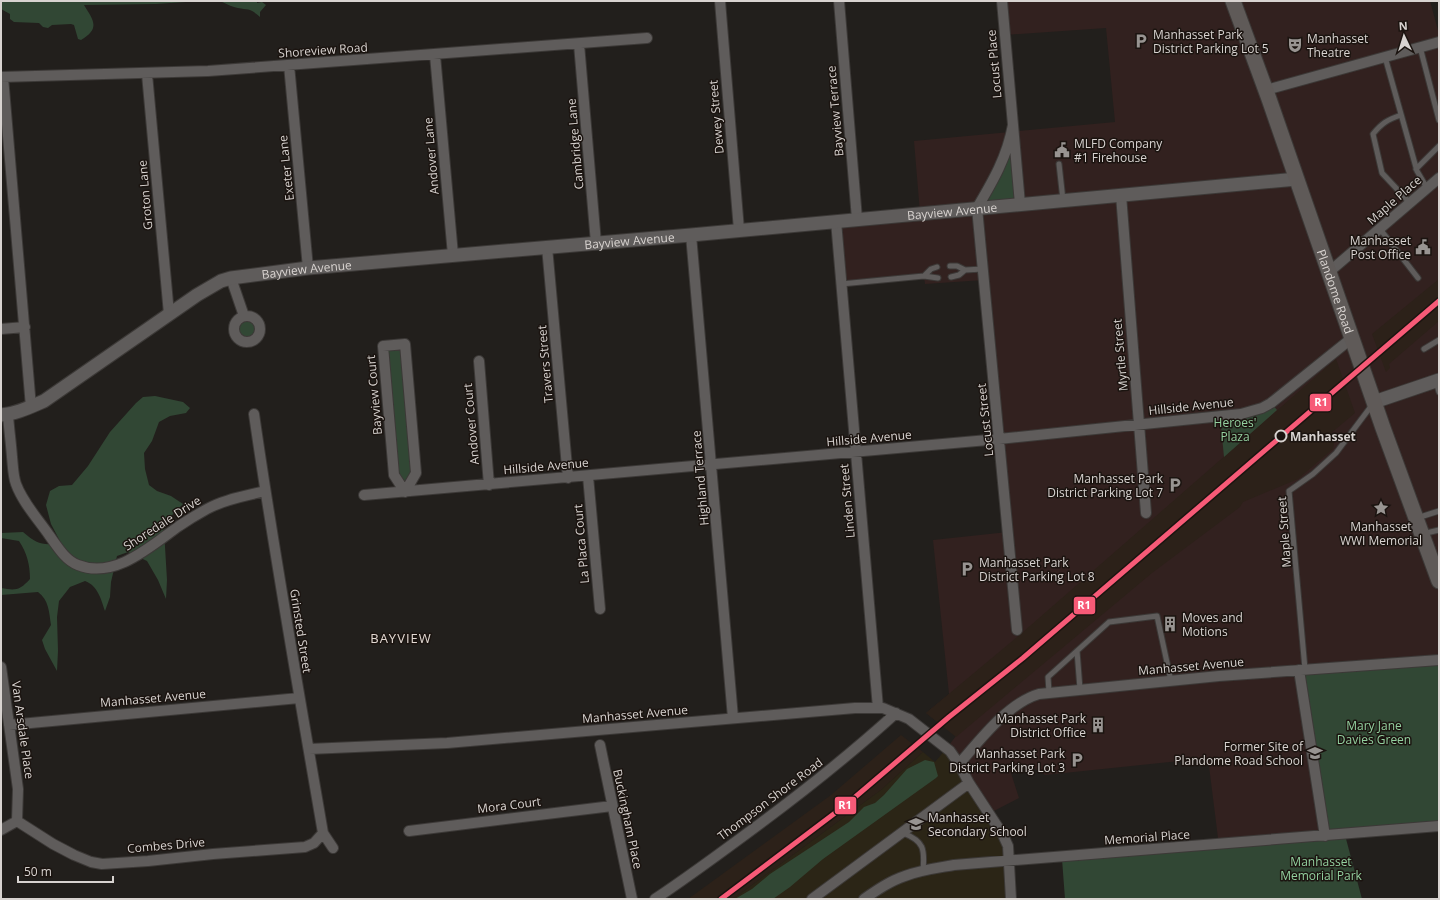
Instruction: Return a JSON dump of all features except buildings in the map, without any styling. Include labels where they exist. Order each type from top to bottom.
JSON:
[{"type":"main road","name":"Plandome Road","points":[[1233,1],[1266,90],[1369,388],[1439,579]]},
{"type":"street","name":"Dewey Street","points":[[720,1],[739,230]]},
{"type":"street","name":"Bayview Terrace","points":[[840,1],[857,219]]},
{"type":"street","name":"Locust Place","points":[[1002,1],[1020,204]]},
{"type":"street","name":"Shoreview Road","points":[[2,77],[208,72],[646,38]]},
{"type":"street","points":[[1266,90],[1439,42]]},
{"type":"street","name":"Cambridge Lane","points":[[579,44],[596,243]]},
{"type":"street","name":"Andover Lane","points":[[435,55],[453,255]]},
{"type":"street","name":"Exeter Lane","points":[[289,65],[308,268]]},
{"type":"street","name":"Groton Lane","points":[[147,74],[169,314]]},
{"type":"street","points":[[2,77],[31,407]]},
{"type":"street","name":"Locust Place","points":[[977,208],[1002,164],[1013,125]]},
{"type":"street","name":"Maple Place","points":[[1329,272],[1439,178]]},
{"type":"street","name":"Bayview Avenue","points":[[5,415],[31,407],[55,394],[169,314],[212,286],[231,278],[308,268],[691,235],[1297,179]]},
{"type":"street","name":"Myrtle Street","points":[[1120,195],[1146,513]]},
{"type":"street","name":"Locust Street","points":[[977,208],[1017,630]]},
{"type":"street","name":"Linden Street","points":[[836,221],[878,708]]},
{"type":"street","name":"Highland Terrace","points":[[691,235],[733,718]]},
{"type":"street","name":"Travers Street","points":[[546,247],[568,478]]},
{"type":"street","points":[[231,278],[244,316]]},
{"type":"street","points":[[1,329],[25,327]]},
{"type":"street","name":"Hillside Avenue","points":[[364,495],[999,439],[1223,417],[1262,408],[1353,343]]},
{"type":"street","name":"Bayview Court","points":[[405,344],[416,473],[404,492],[394,475],[383,346],[405,344]]},
{"type":"street","name":"Andover Court","points":[[479,361],[490,484]]},
{"type":"street","points":[[1374,402],[1438,384]]},
{"type":"street","name":"Grinsted Street","points":[[254,414],[299,698],[323,833],[333,848]]},
{"type":"street","name":"Shoredale Drive","points":[[5,415],[16,483],[30,508],[64,556],[77,565],[88,568],[101,568],[122,564],[138,556],[179,526],[208,508],[228,500],[265,491]]},
{"type":"street","name":"La Placa Court","points":[[588,476],[600,609]]},
{"type":"street","name":"Manhasset Avenue","points":[[959,764],[1001,719],[1019,703],[1032,696],[1050,692],[1302,670],[1439,660]]},
{"type":"street","name":"Van Arsdale Place","points":[[1,667],[18,789],[17,821]]},
{"type":"street","points":[[1302,670],[1326,836]]},
{"type":"street","name":"Manhasset Avenue","points":[[9,725],[299,698]]},
{"type":"street","name":"Manhasset Avenue","points":[[309,749],[447,743],[855,708],[878,708],[896,713],[909,719],[950,751],[969,783],[1004,835],[1008,846],[1011,899]]},
{"type":"street","name":"Thompson Shore Road","points":[[655,899],[694,873],[818,780],[896,713]]},
{"type":"street","name":"Buckingham Place","points":[[600,745],[632,899]]},
{"type":"street","points":[[812,899],[969,783]]},
{"type":"street","name":"Mora Court","points":[[409,831],[612,806]]},
{"type":"street","points":[[1,830],[17,821]]},
{"type":"street","name":"Combes Drive","points":[[17,821],[52,844],[91,862],[102,864],[305,847],[314,843],[323,833]]},
{"type":"street","name":"Memorial Place","points":[[864,899],[880,888],[904,876],[923,870],[954,865],[1439,826]]},
{"type":"lane","points":[[1420,47],[1439,120]]},
{"type":"lane","points":[[1385,57],[1416,169],[1427,188]]},
{"type":"lane","points":[[1401,115],[1389,119],[1381,124],[1373,134],[1382,173],[1410,203]]},
{"type":"lane","points":[[1416,169],[1439,146]]},
{"type":"lane","points":[[1060,164],[1063,200]]},
{"type":"lane","points":[[1380,229],[1418,278]]},
{"type":"lane","points":[[950,266],[957,266],[965,270],[983,269]]},
{"type":"lane","points":[[924,276],[931,269],[937,267]]},
{"type":"lane","points":[[951,277],[965,270]]},
{"type":"lane","points":[[841,284],[924,276],[938,278]]},
{"type":"lane","points":[[1424,349],[1439,340]]},
{"type":"lane","name":"Maple Street","points":[[1302,670],[1290,491],[1313,474],[1336,453],[1374,402]]},
{"type":"lane","points":[[1416,519],[1439,511]]},
{"type":"lane","points":[[1422,534],[1439,530]]},
{"type":"lane","points":[[1050,692],[1048,677],[1109,622],[1157,616],[1171,681]]},
{"type":"lane","points":[[1076,651],[1080,689]]},
{"type":"lane","points":[[902,832],[914,838],[922,846],[924,857],[923,870]]},
{"type":"shaded area","points":[[1002,1],[1430,1],[1439,34],[1439,660],[1325,836],[1219,846],[1208,758],[1045,775],[1031,766],[1010,770],[1019,798],[990,813],[946,749],[956,736],[926,713],[949,694],[933,540],[1008,532],[984,280],[925,284],[924,277],[841,284],[836,221],[920,213],[914,141],[1115,122],[1106,28],[1005,35]]},
{"type":"shaded area","points":[[1439,279],[1439,321],[1389,364],[1390,368],[1386,372],[1372,334]]},
{"type":"shaded area","points":[[1336,359],[1355,413],[1330,434],[1334,443],[1333,449],[1298,479],[1243,502],[1240,507],[1152,573],[956,737],[926,713],[1023,632]]},
{"type":"shaded area","points":[[901,735],[923,752],[881,790],[733,899],[688,899],[831,795]]},
{"type":"shaded area","name":"Manhasset Secondary School","points":[[946,749],[1003,835],[1010,899],[733,899],[881,790],[923,752],[935,762]]},
{"type":"green space","points":[[1,1],[201,1],[156,4],[84,5],[92,20],[93,28],[87,36],[81,40],[78,39],[74,25],[71,24],[52,25],[48,28],[43,27],[39,23],[14,22],[10,19],[10,14],[1,9]]},
{"type":"green space","points":[[219,1],[257,1],[257,3],[262,2],[266,5],[260,12],[260,17],[250,10],[238,8]]},
{"type":"green space","points":[[1010,140],[1020,204],[977,208]]},
{"type":"green space","points":[[247,316],[256,320],[260,329],[256,338],[247,342],[238,338],[234,329],[238,320]]},
{"type":"green space","points":[[405,344],[416,473],[405,492],[394,475],[383,346]]},
{"type":"green space","points":[[155,396],[183,402],[190,408],[186,413],[170,416],[159,422],[152,441],[144,453],[145,469],[149,485],[157,491],[171,496],[183,504],[172,515],[164,530],[167,580],[166,599],[158,580],[147,561],[128,552],[117,556],[111,582],[110,597],[105,611],[98,593],[89,583],[85,581],[70,587],[59,601],[57,617],[57,671],[45,649],[42,640],[51,625],[48,607],[42,595],[38,592],[1,595],[1,588],[17,589],[30,579],[28,559],[19,541],[1,538],[1,533],[23,532],[36,542],[45,544],[61,543],[51,524],[46,505],[50,491],[59,486],[72,485],[88,466],[110,432],[136,403],[143,397]]},
{"type":"green space","name":"Heroes' Plaza","points":[[1271,403],[1277,410],[1224,457],[1220,417]]},
{"type":"green space","points":[[1439,660],[1439,826],[1345,835],[1362,899],[1065,899],[1062,859],[1325,836],[1299,670]]},
{"type":"green space","points":[[925,760],[934,762],[938,776],[936,778],[823,859],[790,887],[773,899],[735,899],[752,889],[770,874],[849,822],[864,807],[875,803],[907,769]]},
{"type":"transit line","name":"R1","points":[[721,899],[847,804],[949,717],[1023,658],[1439,301]]},
{"type":"place","name":"Manhasset Park District Parking Lot 5","points":[[1141,41]]},
{"type":"place","name":"Manhasset Theatre","points":[[1295,45]]},
{"type":"place","name":"MLFD Company #1 Firehouse","points":[[1062,150]]},
{"type":"place","name":"Manhasset Post Office","points":[[1423,247]]},
{"type":"place","name":"Manhasset","points":[[1281,436]]},
{"type":"place","name":"Manhasset Park District Parking Lot 7","points":[[1175,485]]},
{"type":"place","name":"Manhasset WWI Memorial","points":[[1381,508]]},
{"type":"place","name":"Manhasset Park District Parking Lot 8","points":[[967,569]]},
{"type":"place","name":"Moves and Motions","points":[[1170,624]]},
{"type":"place","name":"Manhasset Park District Office","points":[[1098,725]]},
{"type":"place","name":"Former Site of Plandome Road School","points":[[1315,753]]},
{"type":"place","name":"Manhasset Park District Parking Lot 3","points":[[1077,760]]},
{"type":"place","name":"Manhasset Secondary School","points":[[916,824]]},
{"type":"district","name":"BAYVIEW","points":[[401,638]]},
{"type":"park label","name":"Mary Jane Davies Green","points":[[1374,732]]},
{"type":"park label","name":"Manhasset Memorial Park","points":[[1321,868]]}]
